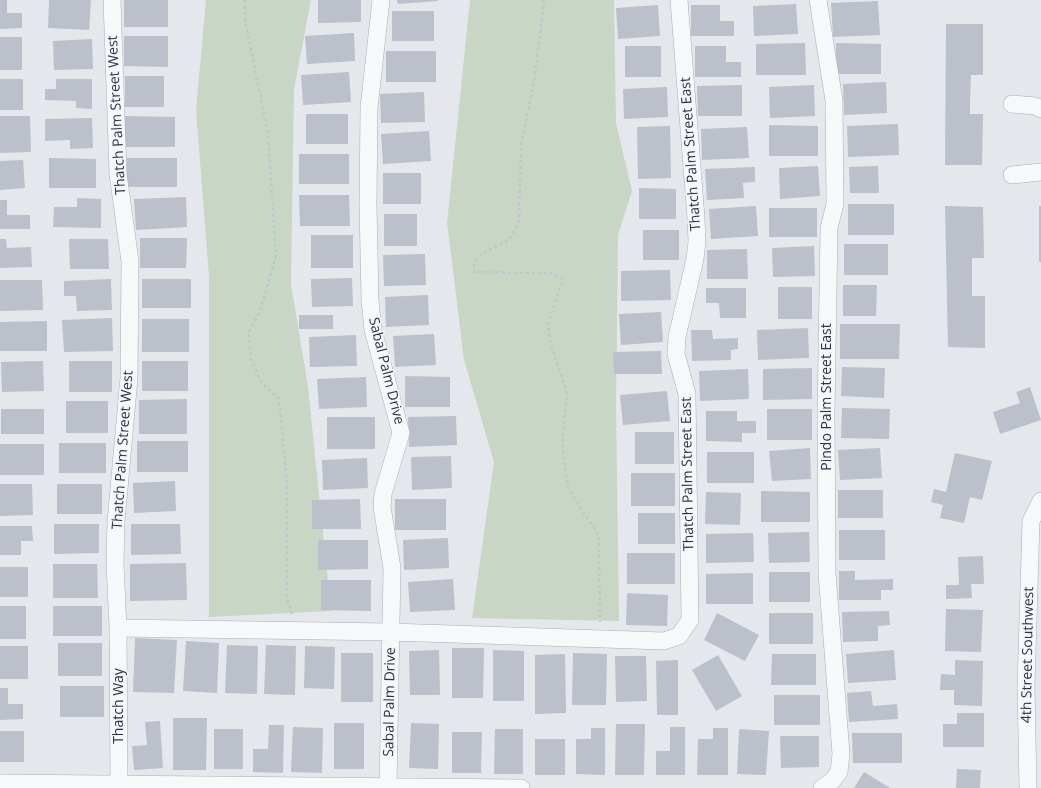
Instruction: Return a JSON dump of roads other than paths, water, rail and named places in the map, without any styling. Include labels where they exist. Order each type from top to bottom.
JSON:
[{"type":"street","name":"Thatch Palm Street West","points":[[112,0],[118,174],[130,261],[129,378],[116,522],[118,628]]},
{"type":"street","name":"Sabal Palm Drive","points":[[381,0],[369,108],[368,205],[370,300],[373,330],[401,433],[383,494],[382,507],[392,568],[388,788]]},
{"type":"street","name":"Thatch Palm Street East","points":[[391,632],[664,641],[679,636],[690,620],[687,394],[676,354],[677,337],[695,259],[697,242],[679,0]]},
{"type":"street","name":"Pindo Palm Street East","points":[[818,0],[834,100],[835,204],[829,228],[826,407],[827,573],[840,754],[839,772],[832,781],[822,788]]},
{"type":"street","points":[[1012,104],[1035,106],[1041,109]]},
{"type":"street","points":[[1012,175],[1041,172]]},
{"type":"street","name":"4th Street Southwest","points":[[1028,788],[1034,688],[1031,521],[1041,501]]},
{"type":"street","points":[[118,628],[391,632]]},
{"type":"street","name":"Thatch Way","points":[[118,628],[119,784]]},
{"type":"street","points":[[0,783],[388,788],[521,788]]}]
